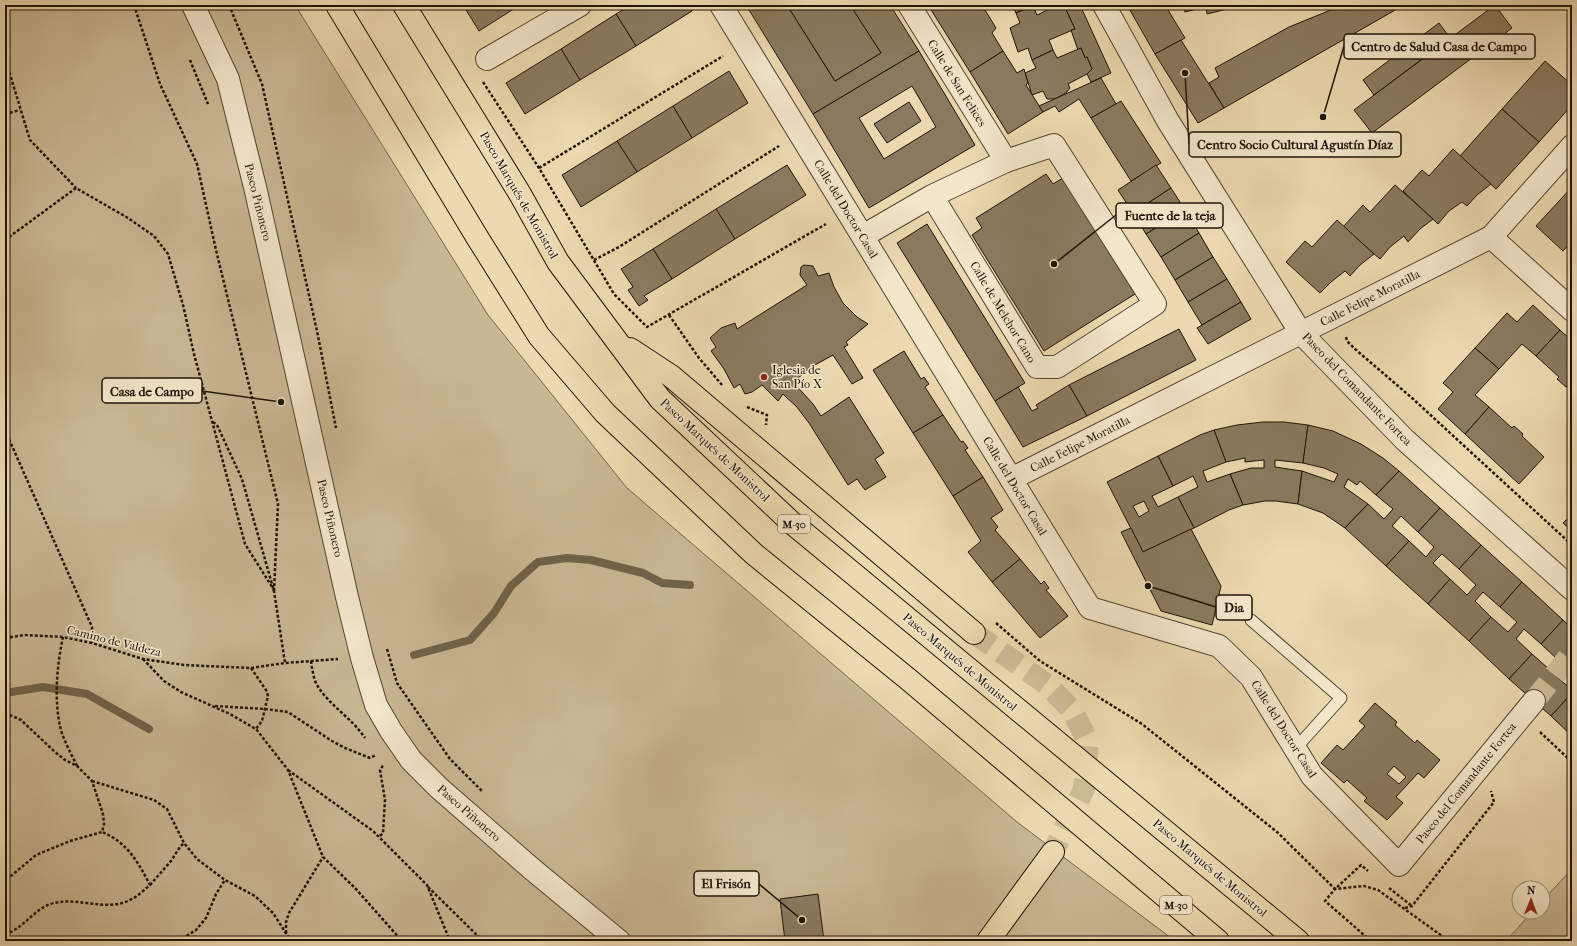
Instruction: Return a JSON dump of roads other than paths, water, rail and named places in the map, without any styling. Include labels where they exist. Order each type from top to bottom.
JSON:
[{"type":"highway","name":"M-30","points":[[337,5],[477,237],[539,336],[605,413],[754,554],[908,679],[1218,941]]},
{"type":"highway","name":"Paseo Marqués de Monistrol","points":[[404,5],[520,194],[558,262],[660,399],[792,523],[1298,941]]},
{"type":"highway","points":[[618,342],[672,376],[974,633]]},
{"type":"highway","points":[[988,941],[1053,852]]},
{"type":"street","name":"Paseo Piñonero","points":[[193,5],[228,79],[257,195],[362,658],[376,706],[411,760],[439,788],[532,869],[619,941]]},
{"type":"street","points":[[487,59],[580,5]]},
{"type":"street","name":"Calle del Doctor Casal","points":[[721,5],[1090,608],[1219,646],[1251,677],[1312,776],[1399,865]]},
{"type":"street","name":"Calle de San Felices","points":[[909,5],[1006,160]]},
{"type":"street","name":"Paseo del Comandante Fortea","points":[[1104,5],[1168,121],[1301,332],[1405,440],[1572,589]]},
{"type":"street","name":"Calle de Melchor Cano","points":[[863,236],[932,196],[1006,160],[1054,145],[1154,304],[1057,367],[1037,367],[932,196]]},
{"type":"street","name":"Calle Felipe Moratilla","points":[[1011,479],[1491,237],[1572,146]]},
{"type":"street","points":[[1491,237],[1572,310]]},
{"type":"street","name":"Paseo del Comandante Fortea","points":[[1399,865],[1534,701]]},
{"type":"lane","points":[[1251,620],[1340,698],[1295,749]]},
{"type":"waterway","points":[[414,655],[470,640],[494,613],[511,586],[538,562],[567,558],[591,560],[643,573],[662,583],[690,585]]},
{"type":"waterway","points":[[5,693],[43,687],[87,694],[149,729]]},
{"type":"tunnel","points":[[974,633],[1046,684],[1072,710],[1088,742],[1084,789],[1053,852]]},
{"type":"tunnel","points":[[1534,701],[1572,653]]},
{"type":"place","name":"Centro Socio Cultural Agustín Díaz","points":[[1185,73]]},
{"type":"place","name":"Centro de Salud Casa de Campo","points":[[1323,117]]},
{"type":"place","name":"Fuente de la teja","points":[[1054,264]]},
{"type":"place","name":"Iglesia de San Pío X","points":[[764,377]]},
{"type":"place","name":"Casa de Campo","points":[[281,402]]},
{"type":"place","name":"Dia","points":[[1148,586]]},
{"type":"place","name":"El Frisón","points":[[802,920]]}]
